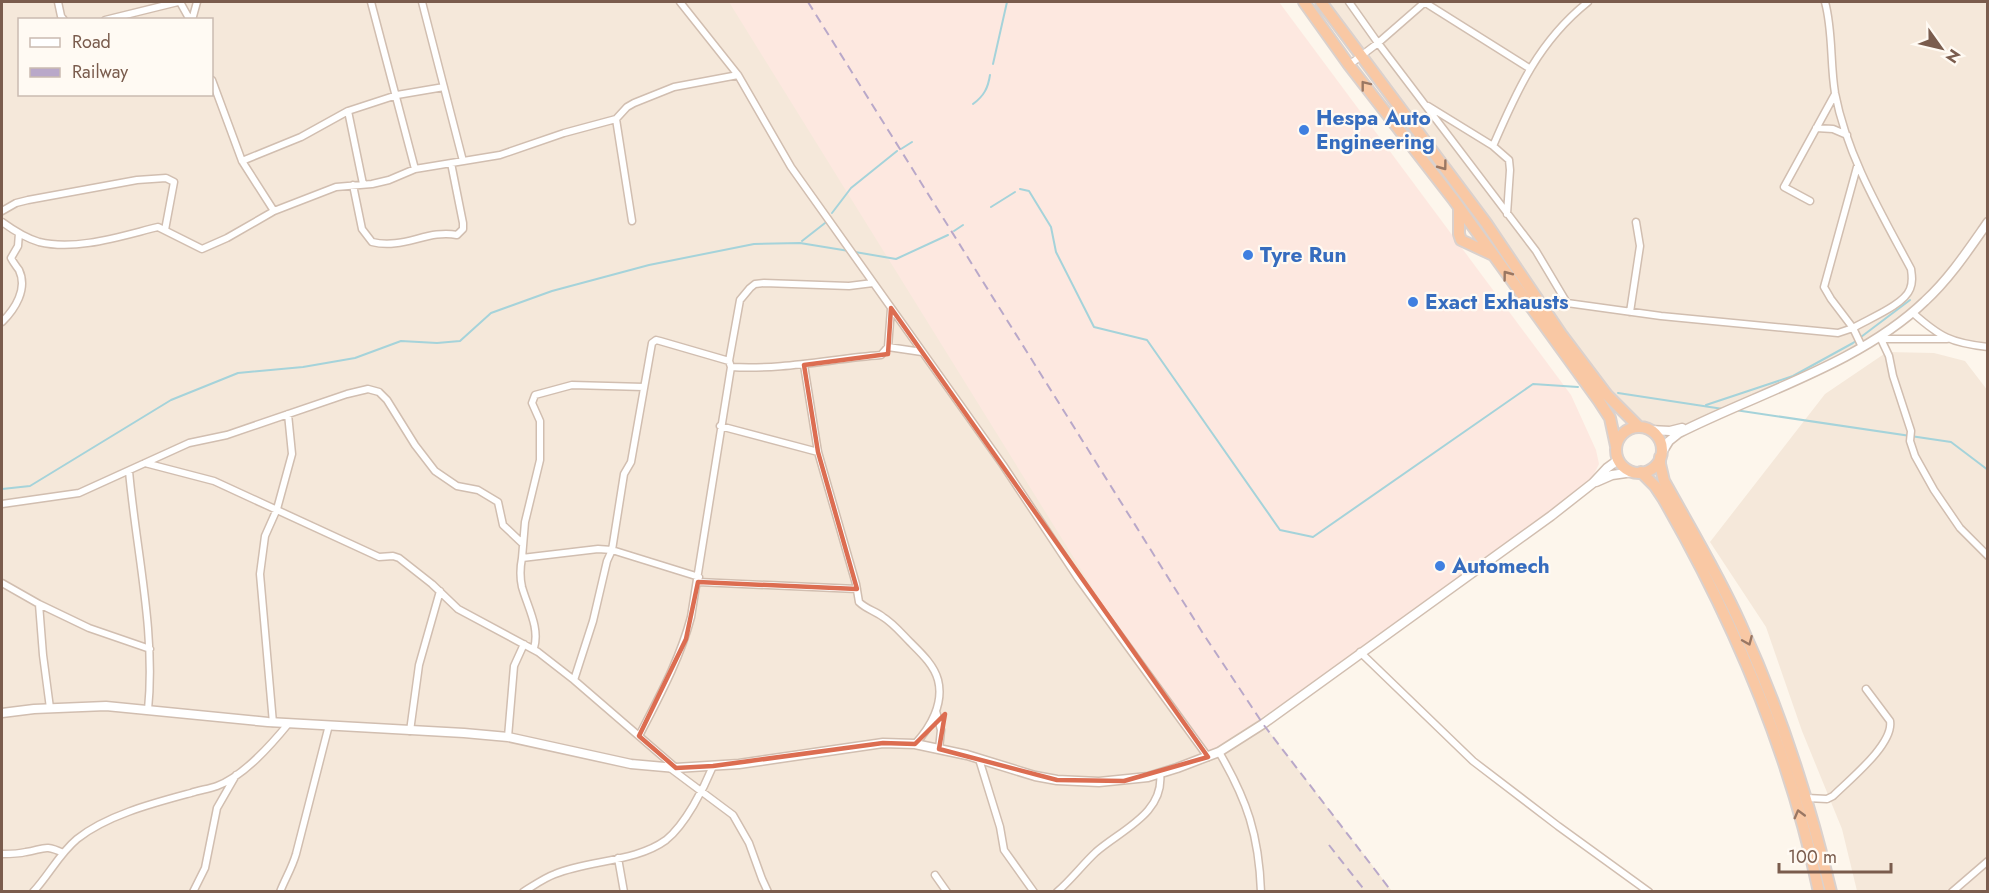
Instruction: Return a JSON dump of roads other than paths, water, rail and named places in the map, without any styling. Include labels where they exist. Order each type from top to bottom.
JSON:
[{"type":"highway","points":[[1304,2],[1349,65],[1459,208],[1599,401],[1610,418],[1618,460],[1624,467],[1637,472],[1655,486],[1668,507],[1732,627],[1782,758],[1819,891]]},
{"type":"highway","points":[[1321,2],[1486,223],[1561,334],[1600,386],[1627,417],[1638,427],[1650,430],[1659,440],[1660,464],[1664,481],[1740,622],[1761,672],[1807,798],[1831,891]]},
{"type":"highway","points":[[1459,208],[1461,240],[1469,246],[1493,255]]},
{"type":"highway","points":[[1616,446],[1624,432],[1638,427]]},
{"type":"highway","points":[[1637,472],[1653,467],[1661,455]]},
{"type":"street","points":[[58,2],[62,18]]},
{"type":"street","points":[[113,18],[179,2],[190,18]]},
{"type":"street","points":[[192,18],[197,2]]},
{"type":"street","points":[[371,2],[415,169]]},
{"type":"street","points":[[422,2],[463,161]]},
{"type":"street","points":[[680,2],[738,75],[791,167],[1004,465],[1078,578],[1208,757]]},
{"type":"street","points":[[1349,2],[1378,44],[1536,251],[1567,303],[1630,312],[1838,333],[1854,328],[1898,302],[1910,290],[1912,278],[1911,269],[1857,166],[1847,135],[1836,94],[1826,2]]},
{"type":"street","points":[[1349,65],[1378,44],[1425,2],[1529,68]]},
{"type":"street","points":[[1493,146],[1529,68],[1551,37],[1588,2]]},
{"type":"street","points":[[2,222],[39,242],[71,244],[102,242],[158,227],[202,249],[274,212],[336,187],[389,180],[415,169],[500,155],[564,133],[616,119],[634,103],[674,87],[738,75]]},
{"type":"street","points":[[213,83],[242,161],[274,212]]},
{"type":"street","points":[[242,161],[301,137],[348,111],[397,95],[444,87]]},
{"type":"street","points":[[1810,201],[1784,187],[1836,94]]},
{"type":"street","points":[[1425,104],[1493,146],[1510,163],[1507,214]]},
{"type":"street","points":[[348,111],[363,184]]},
{"type":"street","points":[[616,119],[632,221]]},
{"type":"street","points":[[1816,128],[1833,129],[1847,135]]},
{"type":"street","points":[[352,185],[362,229],[372,242],[392,244],[444,233],[457,235],[463,229],[463,223],[451,163]]},
{"type":"street","points":[[1857,166],[1824,288],[1854,328],[1862,347]]},
{"type":"street","points":[[2,211],[16,203],[28,200],[136,180],[166,178],[174,182],[165,230]]},
{"type":"street","points":[[1630,312],[1640,246],[1636,222]]},
{"type":"street","points":[[1661,455],[1669,441],[1694,425],[1881,338],[1913,313],[1937,289],[1988,222]]},
{"type":"street","points":[[2,322],[14,308],[21,288],[20,272],[11,258],[18,246],[19,233]]},
{"type":"street","points":[[639,736],[686,639],[699,579],[740,300],[745,292],[755,284],[849,286],[873,282]]},
{"type":"street","points":[[574,680],[612,550],[624,474],[632,462],[651,346],[656,340],[730,364],[761,369],[804,365],[837,358],[881,355],[888,347],[891,308]]},
{"type":"street","points":[[1913,313],[1927,326],[1948,339],[1967,345],[1988,347]]},
{"type":"street","points":[[1881,338],[1948,339]]},
{"type":"street","points":[[1881,338],[1889,356],[1911,431],[1910,441],[1915,456],[1960,528],[1988,556]]},
{"type":"street","points":[[888,347],[922,352]]},
{"type":"street","points":[[804,365],[818,452],[859,602],[882,616],[928,661],[938,679],[940,694],[936,711],[929,729],[915,744]]},
{"type":"street","points":[[534,648],[537,637],[522,585],[520,569],[525,522],[540,460],[540,421],[532,402],[536,395],[572,385],[644,387]]},
{"type":"street","points":[[2,504],[79,493],[189,443],[227,435],[368,389],[379,392],[393,408],[415,445],[435,471],[457,486],[478,490],[494,499],[501,509],[503,525],[523,544]]},
{"type":"street","points":[[273,723],[260,574],[265,536],[277,509],[292,454],[288,414]]},
{"type":"street","points":[[1650,430],[1670,431],[1694,425]]},
{"type":"street","points":[[720,426],[818,452]]},
{"type":"street","points":[[2,713],[106,706],[273,723],[508,737],[631,764],[673,768],[713,766],[883,743],[915,744],[939,748],[1035,776],[1078,782],[1124,781],[1160,773],[1219,752],[1316,686],[1551,516],[1618,460]]},
{"type":"street","points":[[145,463],[214,481],[379,557],[399,558],[440,591],[458,609],[534,648],[639,736],[702,793],[726,808],[740,825],[768,891]]},
{"type":"street","points":[[129,471],[150,649],[148,710]]},
{"type":"street","points":[[1593,483],[1612,475],[1637,472]]},
{"type":"street","points":[[522,558],[598,549],[612,550],[699,579],[857,589]]},
{"type":"street","points":[[2,583],[89,628],[150,649]]},
{"type":"street","points":[[410,731],[419,665],[440,591]]},
{"type":"street","points":[[39,604],[50,708]]},
{"type":"street","points":[[508,737],[514,666],[524,644]]},
{"type":"street","points":[[1360,652],[1473,761],[1649,891]]},
{"type":"street","points":[[1807,798],[1827,800],[1833,796],[1885,743],[1891,727],[1890,721],[1866,689]]},
{"type":"street","points":[[936,711],[941,730],[939,748]]},
{"type":"street","points":[[33,891],[63,853],[78,839],[134,810],[219,785],[237,774],[267,749],[289,723]]},
{"type":"street","points":[[280,891],[291,872],[329,725]]},
{"type":"street","points":[[1219,752],[1251,819],[1260,865],[1261,891]]},
{"type":"street","points":[[979,759],[1000,827],[1004,850],[1034,891]]},
{"type":"street","points":[[523,891],[556,873],[640,852],[665,840],[673,833],[702,793],[713,766]]},
{"type":"street","points":[[1057,891],[1093,855],[1150,808],[1160,792],[1160,773]]},
{"type":"street","points":[[193,891],[205,868],[217,808],[237,774]]},
{"type":"street","points":[[2,854],[26,852],[45,846],[63,853]]},
{"type":"street","points":[[618,858],[624,891]]},
{"type":"street","points":[[1952,891],[1988,861]]},
{"type":"street","points":[[935,875],[947,891]]},
{"type":"waterway","points":[[993,64],[1007,2]]},
{"type":"waterway","points":[[973,104],[985,91],[990,75]]},
{"type":"waterway","points":[[901,149],[912,142]]},
{"type":"waterway","points":[[832,213],[851,188],[897,151]]},
{"type":"waterway","points":[[1020,189],[1029,191],[1051,227],[1056,252],[1094,327],[1147,340],[1280,530],[1313,537],[1533,384],[1578,387]]},
{"type":"waterway","points":[[991,207],[1015,192]]},
{"type":"waterway","points":[[802,241],[825,223]]},
{"type":"waterway","points":[[954,231],[963,225]]},
{"type":"waterway","points":[[855,252],[896,259],[948,235]]},
{"type":"waterway","points":[[2,489],[30,486],[171,400],[238,373],[303,367],[355,358],[401,341],[437,343],[460,341],[491,313],[552,291],[649,265],[754,244],[800,243],[849,251]]},
{"type":"waterway","points":[[1706,405],[1793,376],[1853,343],[1910,300]]},
{"type":"waterway","points":[[1618,393],[1723,409]]},
{"type":"waterway","points":[[1735,410],[1951,442],[1988,470]]},
{"type":"railway","points":[[808,2],[1204,635],[1263,724],[1392,892]]},
{"type":"railway","points":[[1329,845],[1366,892]]},
{"type":"place","name":"Hespa Auto Engineering","points":[[1304,130]]},
{"type":"place","name":"Tyre Run","points":[[1248,255]]},
{"type":"place","name":"Exact Exhausts","points":[[1413,302]]},
{"type":"place","name":"Automech","points":[[1440,566]]}]
